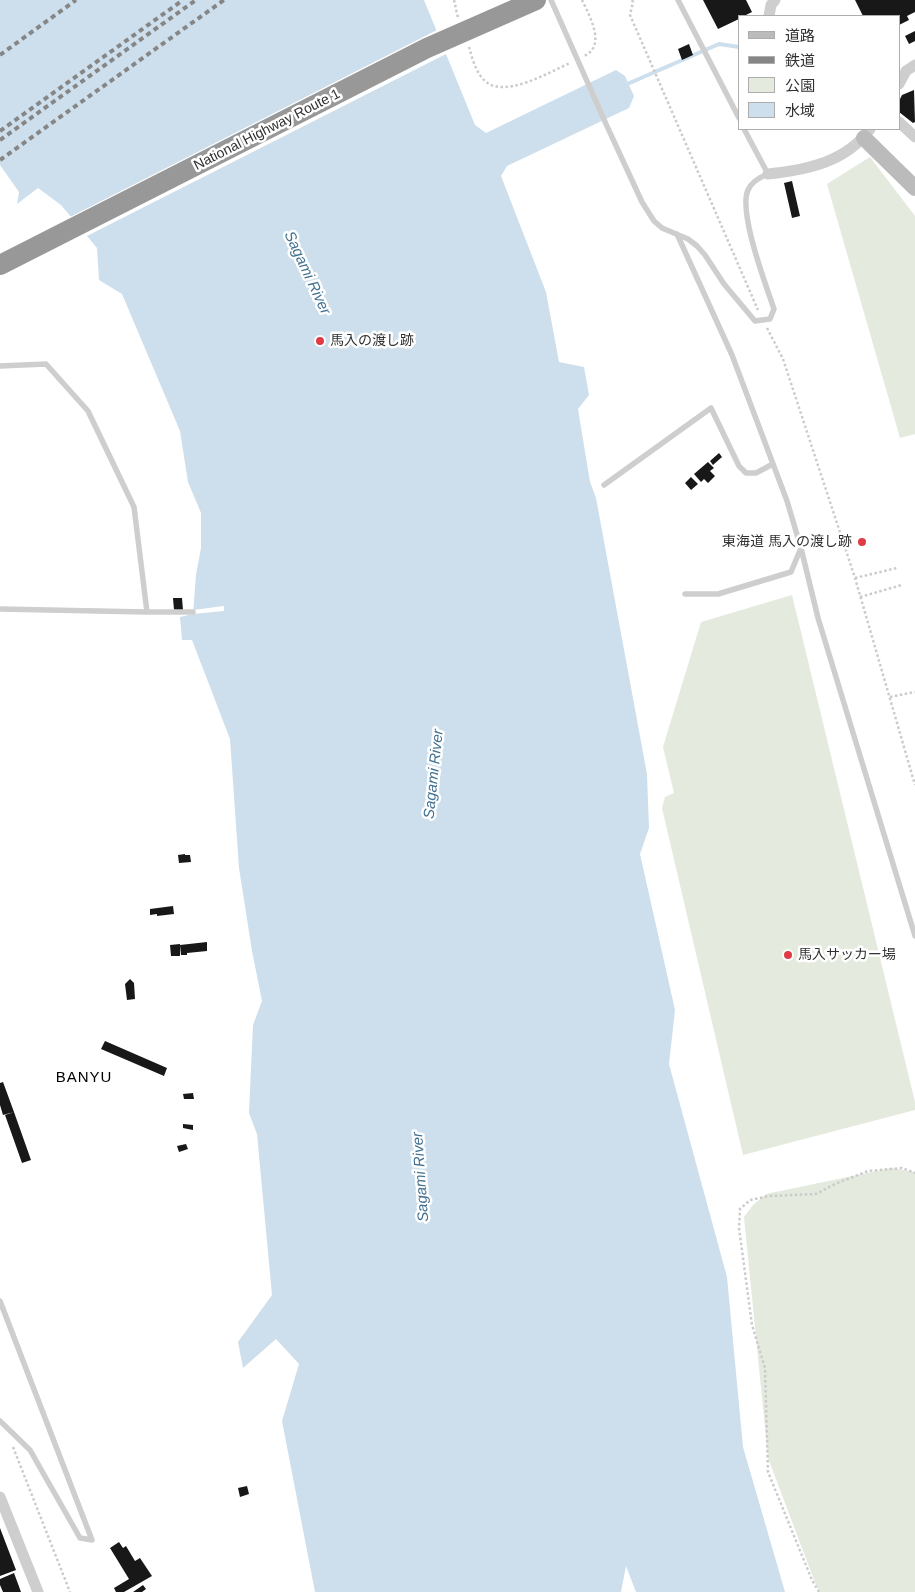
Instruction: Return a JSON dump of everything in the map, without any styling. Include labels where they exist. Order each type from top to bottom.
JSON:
[{"type":"highway","name":"National Highway Route 1","points":[[0,265],[427,48],[536,0]]},
{"type":"street","points":[[769,15],[771,5],[775,0]]},
{"type":"street","points":[[900,82],[906,71],[915,65]]},
{"type":"street","points":[[900,123],[915,137]]},
{"type":"street","points":[[768,174],[791,172],[829,162],[853,148],[867,133],[915,188]]},
{"type":"street","points":[[0,1497],[38,1592]]},
{"type":"lane","points":[[551,0],[642,202],[654,221],[662,228],[688,239],[697,246],[724,284],[755,321],[763,321],[770,319],[774,309],[751,232],[746,201],[749,188],[757,179],[768,174],[745,130]]},
{"type":"lane","points":[[678,0],[738,116]]},
{"type":"lane","points":[[677,234],[732,355],[787,501],[818,618],[915,936]]},
{"type":"lane","points":[[0,366],[46,364],[88,412],[134,507],[148,612]]},
{"type":"lane","points":[[604,485],[711,408],[739,466],[746,473],[756,473],[773,464]]},
{"type":"lane","points":[[685,594],[718,594],[791,572],[801,548]]},
{"type":"lane","points":[[0,609],[193,612]]},
{"type":"lane","points":[[0,1301],[92,1540],[80,1538],[30,1450],[2,1423]]},
{"type":"path","points":[[454,0],[460,22]]},
{"type":"path","points":[[466,40],[483,80],[503,87],[518,86],[588,54],[595,46],[595,33],[591,18],[582,0]]},
{"type":"path","points":[[632,0],[630,15],[763,321],[782,359],[860,597],[915,785]]},
{"type":"path","points":[[854,578],[898,568]]},
{"type":"path","points":[[860,597],[902,586]]},
{"type":"path","points":[[889,697],[915,692]]},
{"type":"path","points":[[820,1592],[812,1580],[768,1472],[764,1368],[752,1325],[739,1228],[740,1209],[750,1200],[769,1196],[816,1194],[868,1171],[902,1168],[915,1173]]},
{"type":"path","points":[[2,1423],[70,1592]]},
{"type":"green space","points":[[870,157],[915,216],[915,434],[900,438],[827,184]]},
{"type":"green space","name":"馬入サッカー場","points":[[792,595],[915,1102],[915,1110],[743,1155],[662,808],[665,797],[674,793],[663,747],[701,622]]},
{"type":"green space","points":[[891,1168],[915,1172],[915,1592],[820,1592],[768,1458],[744,1217],[753,1205],[766,1194]]},
{"type":"water","name":"Sagami River","points":[[0,0],[424,0],[475,125],[486,133],[616,70],[625,76],[634,96],[629,108],[507,166],[501,176],[546,292],[559,362],[584,367],[589,395],[578,409],[590,482],[596,498],[647,774],[649,828],[640,854],[675,1010],[669,1064],[727,1277],[743,1447],[785,1592],[636,1592],[626,1566],[621,1592],[315,1592],[282,1421],[299,1364],[276,1339],[243,1368],[238,1342],[272,1295],[257,1134],[249,1113],[253,1025],[262,1001],[239,868],[230,739],[192,640],[182,640],[180,617],[193,614],[196,575],[201,548],[201,513],[188,482],[180,431],[122,294],[99,280],[97,248],[61,205],[38,188],[17,204],[19,192],[0,165]]},
{"type":"pier","points":[[439,29],[448,53],[85,237],[68,218]]},
{"type":"pier","points":[[224,606],[224,611],[193,614],[193,610]]},
{"type":"building","points":[[703,0],[746,0],[752,12],[746,15],[738,15],[738,19],[718,29]]},
{"type":"building","points":[[855,0],[915,0],[915,12],[907,16],[909,20],[900,24],[900,15],[862,15]]},
{"type":"building","points":[[915,31],[915,41],[909,44],[905,36]]},
{"type":"building","points":[[689,44],[693,55],[682,60],[678,49]]},
{"type":"building","points":[[914,90],[915,122],[913,123],[900,113],[900,99],[902,95]]},
{"type":"building","points":[[792,181],[800,216],[792,218],[784,183]]},
{"type":"building","points":[[719,453],[722,457],[713,465],[710,461]]},
{"type":"building","points":[[708,462],[714,468],[710,471],[715,476],[708,483],[704,479],[701,482],[694,474]]},
{"type":"building","points":[[691,477],[698,484],[691,490],[685,483]]},
{"type":"building","points":[[173,598],[182,598],[183,610],[174,610]]},
{"type":"building","points":[[178,855],[190,855],[191,862],[179,863]]},
{"type":"building","points":[[173,906],[174,914],[150,915],[150,909]]},
{"type":"building","points":[[207,942],[207,951],[181,955],[180,945]]},
{"type":"building","points":[[180,944],[180,956],[171,956],[170,945]]},
{"type":"building","points":[[130,979],[134,983],[135,999],[127,1000],[125,984]]},
{"type":"building","points":[[105,1041],[167,1068],[164,1076],[101,1049]]},
{"type":"building","points":[[3,1082],[14,1112],[3,1115],[0,1105],[0,1083]]},
{"type":"building","points":[[193,1093],[194,1099],[184,1099],[183,1094]]},
{"type":"building","points":[[14,1112],[31,1160],[22,1163],[5,1115]]},
{"type":"building","points":[[183,1124],[193,1125],[193,1130],[183,1128]]},
{"type":"building","points":[[186,1144],[188,1149],[179,1152],[177,1146]]},
{"type":"building","points":[[247,1486],[249,1494],[240,1497],[238,1488]]},
{"type":"building","points":[[0,1528],[16,1570],[0,1576]]},
{"type":"building","points":[[119,1542],[123,1548],[126,1546],[135,1561],[140,1558],[152,1576],[124,1592],[116,1592],[114,1588],[129,1579],[110,1548]]},
{"type":"building","points":[[14,1573],[21,1592],[3,1592],[0,1579]]},
{"type":"building","points":[[143,1585],[146,1589],[142,1592],[133,1592]]},
{"type":"waterway","points":[[625,85],[719,44],[738,47]]},
{"type":"railway","points":[[0,55],[76,0]]},
{"type":"railway","points":[[0,131],[183,0]]},
{"type":"railway","points":[[0,140],[196,0]]},
{"type":"railway","points":[[0,160],[224,0]]},
{"type":"place","name":"馬入の渡し跡","points":[[320,341]]},
{"type":"place","name":"東海道 馬入の渡し跡","points":[[862,542]]},
{"type":"place","name":"馬入サッカー場","points":[[788,955]]},
{"type":"district","name":"BANYU","points":[[84,1078]]}]
